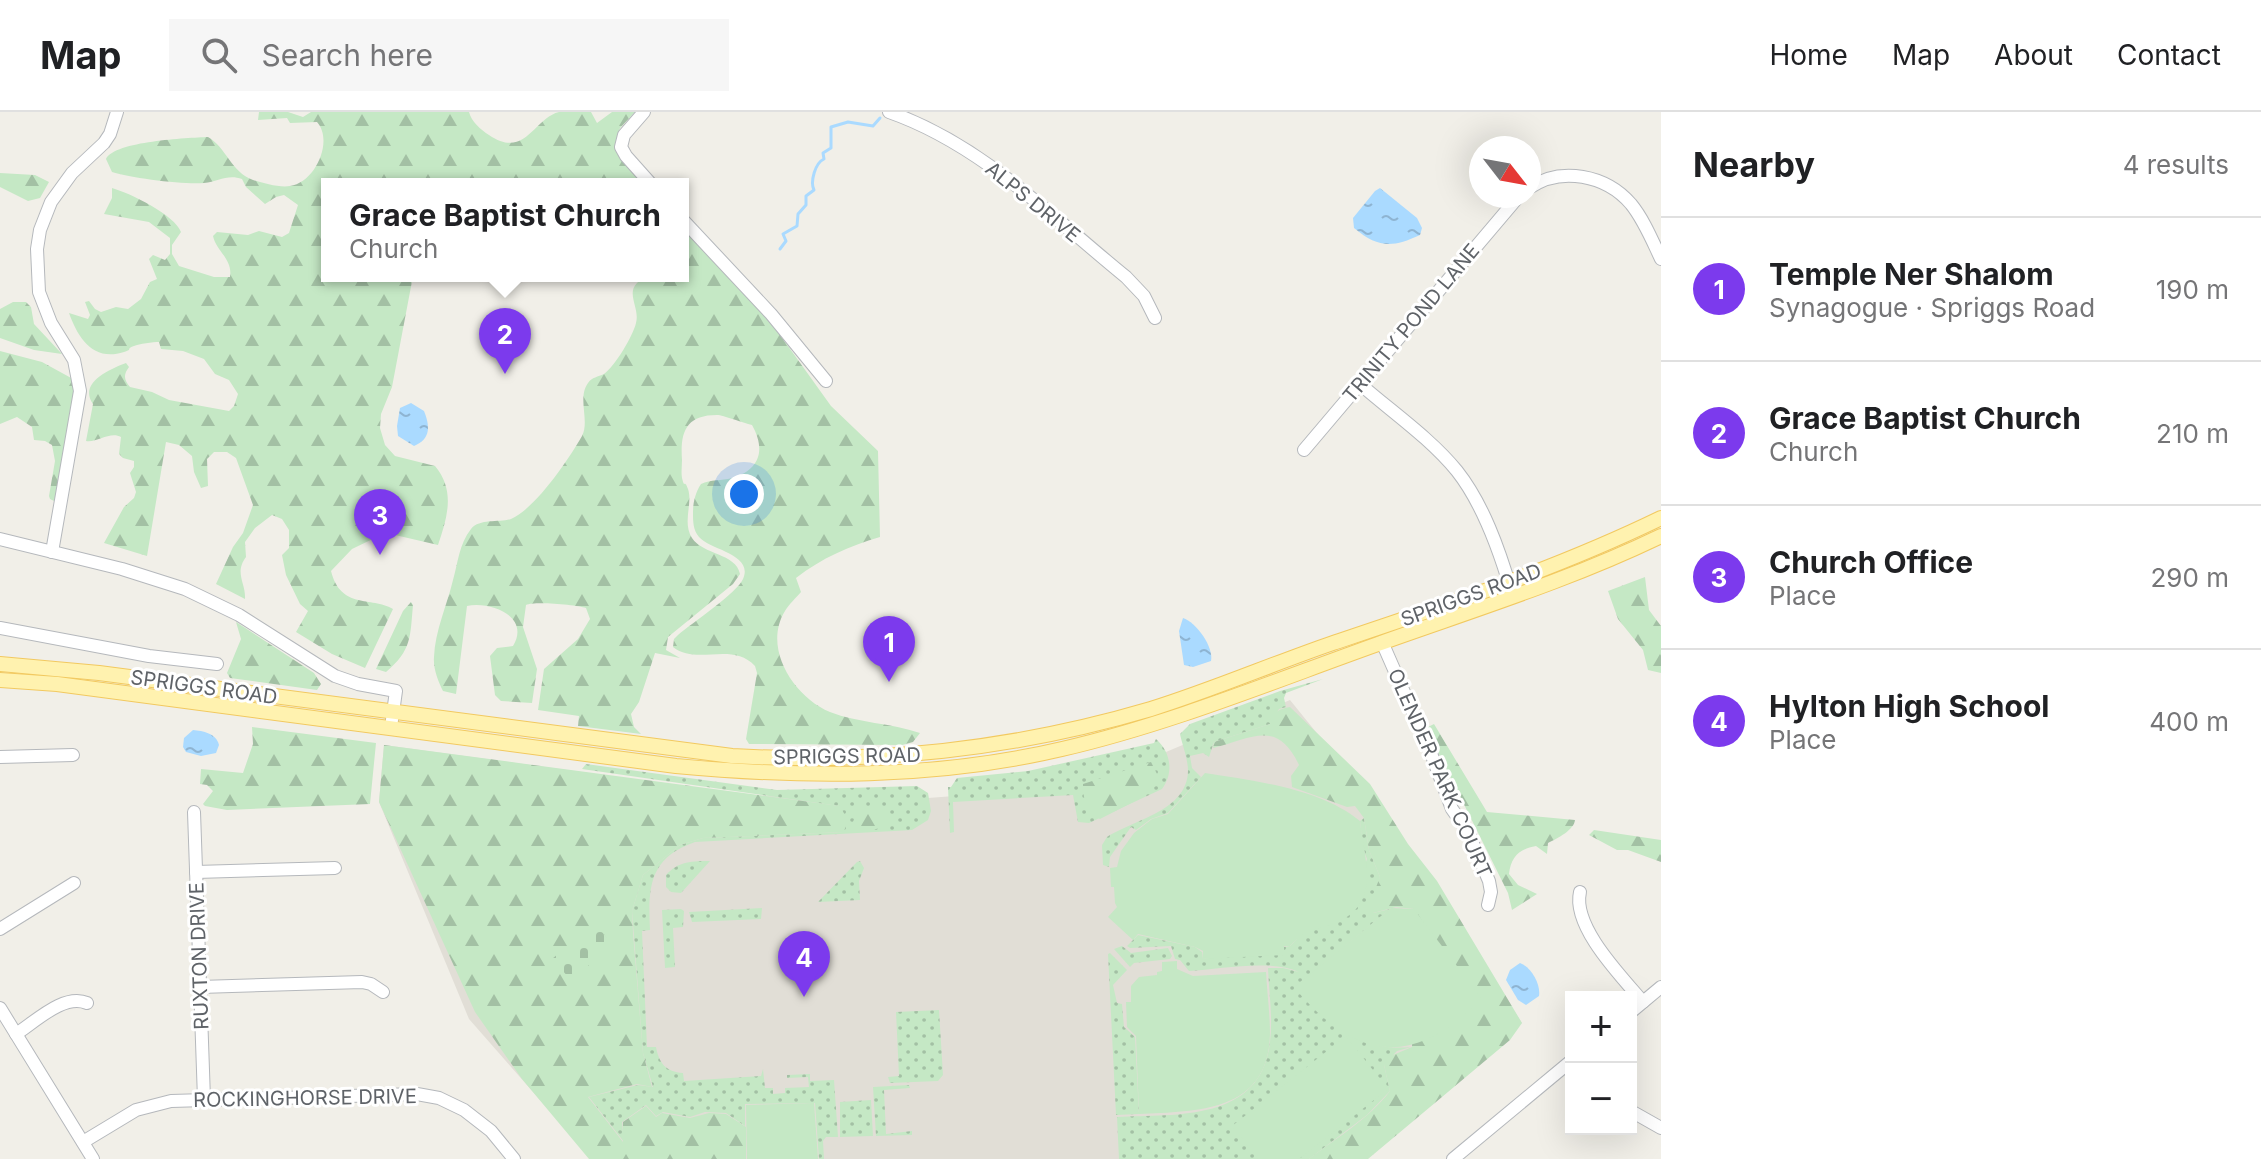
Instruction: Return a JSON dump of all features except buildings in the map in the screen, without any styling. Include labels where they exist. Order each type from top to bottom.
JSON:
[{"type":"main road","name":"SPRIGGS ROAD","points":[[0,664],[99,673],[676,766],[819,776],[935,770],[1023,757],[1165,721],[1382,642],[1511,589],[1661,518]]},
{"type":"main road","name":"SPRIGGS ROAD","points":[[0,680],[732,756],[834,759],[960,751],[1154,708],[1511,589],[1590,568],[1661,536]]},
{"type":"street","points":[[52,552],[80,391],[74,360],[51,323],[39,292],[37,249],[51,202],[67,179],[104,143],[117,112]]},
{"type":"street","points":[[644,112],[624,135],[621,147],[646,178]]},
{"type":"street","name":"ALPS DRIVE","points":[[889,112],[928,127],[1000,173],[1126,277],[1144,296],[1155,318]]},
{"type":"street","points":[[1541,181],[1565,176],[1586,177],[1605,184],[1633,207],[1661,259]]},
{"type":"street","name":"TRINITY POND LANE","points":[[1304,450],[1509,208]]},
{"type":"street","points":[[689,226],[771,314],[826,381]]},
{"type":"street","points":[[1360,384],[1440,453],[1456,471],[1478,504],[1511,589]]},
{"type":"street","points":[[0,539],[122,569],[185,589],[239,615],[343,680],[396,691],[392,720]]},
{"type":"street","points":[[0,628],[149,656],[217,664]]},
{"type":"street","name":"OLENDER PARK COURT","points":[[1382,642],[1452,809],[1468,832],[1489,881],[1491,892],[1488,905]]},
{"type":"street","points":[[0,757],[73,755]]},
{"type":"street","name":"RUXTON DRIVE","points":[[194,812],[204,1099]]},
{"type":"street","points":[[196,872],[335,868]]},
{"type":"street","points":[[0,929],[74,883]]},
{"type":"street","points":[[1580,892],[1579,909],[1593,939],[1643,1002]]},
{"type":"street","points":[[200,987],[362,982],[383,992]]},
{"type":"street","points":[[1637,1007],[1661,987]]},
{"type":"street","points":[[16,1034],[64,1003],[78,1000],[87,1003]]},
{"type":"street","points":[[0,1008],[93,1159]]},
{"type":"street","points":[[1453,1159],[1569,1063]]},
{"type":"street","name":"ROCKINGHORSE DRIVE","points":[[83,1142],[127,1114],[171,1101],[398,1092],[439,1098],[477,1118],[514,1159]]},
{"type":"street","points":[[1637,1114],[1661,1128]]},
{"type":"shaded area","points":[[1290,700],[1384,816],[1522,1023],[1356,1159],[592,1159],[469,1019],[379,802],[384,745],[749,795],[888,801],[968,795],[1154,757]]},
{"type":"green space","points":[[259,112],[288,112],[303,117],[311,112],[469,112],[474,122],[486,133],[512,143],[559,112],[591,112],[597,123],[612,112],[635,112],[620,128],[615,148],[638,178],[321,178],[321,282],[412,282],[392,387],[381,414],[380,428],[385,445],[395,456],[435,466],[442,475],[448,495],[447,515],[438,545],[395,535],[381,535],[352,549],[331,571],[342,592],[349,597],[393,609],[365,668],[332,654],[296,632],[308,611],[300,604],[286,575],[282,555],[289,548],[289,530],[282,519],[272,515],[255,528],[245,542],[246,557],[241,573],[245,599],[216,584],[243,533],[253,505],[236,458],[227,452],[214,452],[207,459],[208,486],[201,488],[194,472],[192,456],[179,445],[166,442],[147,556],[104,543],[124,507],[134,498],[136,492],[130,473],[134,461],[119,454],[121,437],[112,435],[86,441],[93,404],[89,396],[93,383],[126,363],[129,367],[125,377],[130,387],[169,400],[229,411],[238,394],[229,380],[215,374],[204,359],[183,351],[161,349],[159,342],[104,354],[88,346],[77,331],[69,313],[88,319],[90,315],[85,302],[89,301],[101,312],[116,307],[128,309],[141,299],[150,282],[157,279],[149,259],[153,255],[165,260],[170,254],[170,238],[149,222],[104,214],[112,198],[112,188],[140,200],[177,225],[181,232],[172,245],[172,254],[179,266],[214,277],[230,277],[227,260],[213,236],[217,232],[248,235],[259,231],[282,237],[289,233],[298,205],[284,195],[265,204],[246,187],[242,179],[195,183],[144,179],[112,172],[106,159],[112,153],[137,144],[208,137],[239,171],[253,180],[290,186],[307,177],[323,150],[322,130],[317,122],[290,123],[287,118],[258,120]]},
{"type":"green space","points":[[0,173],[35,175],[49,182],[40,198],[28,201],[0,187]]},
{"type":"green space","points":[[689,232],[765,314],[831,406],[878,451],[880,537],[836,553],[796,578],[801,592],[787,608],[779,625],[777,640],[785,670],[817,705],[841,716],[920,733],[913,742],[902,745],[749,744],[746,739],[757,673],[755,666],[736,655],[693,654],[673,647],[678,635],[739,585],[745,571],[737,558],[704,542],[694,525],[694,502],[701,484],[741,474],[749,470],[758,458],[759,443],[752,425],[717,415],[698,418],[684,433],[682,474],[689,495],[688,526],[697,544],[732,562],[740,574],[733,584],[668,637],[666,650],[680,658],[655,653],[639,702],[631,714],[634,727],[641,734],[578,726],[579,716],[538,710],[544,669],[578,639],[590,619],[586,608],[547,603],[526,605],[523,627],[537,669],[532,703],[501,701],[495,695],[490,656],[497,648],[513,646],[517,626],[505,613],[496,609],[467,606],[456,694],[443,691],[434,666],[435,647],[464,541],[479,523],[511,519],[520,514],[560,470],[584,430],[584,396],[588,383],[604,374],[613,364],[634,329],[637,317],[633,292],[637,283],[689,282]]},
{"type":"green space","points":[[13,302],[26,302],[31,307],[34,324],[62,354],[34,350],[0,338],[0,309]]},
{"type":"green space","points":[[0,351],[42,362],[73,379],[74,402],[56,502],[49,496],[55,461],[52,445],[34,440],[32,427],[17,417],[0,424]]},
{"type":"green space","points":[[1645,577],[1649,610],[1661,626],[1661,673],[1648,670],[1643,650],[1618,619],[1608,591]]},
{"type":"green space","points":[[411,602],[411,626],[405,650],[386,672],[376,669],[403,611]]},
{"type":"green space","points":[[236,622],[314,673],[321,684],[317,690],[230,678],[227,673],[241,639]]},
{"type":"green space","points":[[1323,679],[1286,693],[1286,707],[1279,709],[1270,724],[1214,742],[1209,757],[1203,753],[1190,756],[1192,768],[1201,777],[1168,813],[1151,819],[1136,830],[1131,827],[1110,857],[1109,867],[1103,865],[1102,845],[1107,837],[1158,812],[1179,796],[1188,771],[1180,734],[1190,724],[1280,691]]},
{"type":"green space","points":[[1290,707],[1370,784],[1408,844],[1437,881],[1522,1023],[1510,1040],[1368,1159],[1309,1159],[1382,1101],[1390,1091],[1384,1065],[1386,1058],[1412,1047],[1414,909],[1396,907],[1373,913],[1368,908],[1380,877],[1369,850],[1364,818],[1355,806],[1347,807],[1292,787],[1291,776],[1299,765],[1282,742],[1263,736],[1213,748],[1214,742],[1270,724],[1277,712]]},
{"type":"green space","points":[[1434,724],[1487,812],[1575,820],[1569,830],[1548,843],[1547,854],[1536,846],[1525,849],[1514,858],[1509,874],[1518,885],[1537,894],[1512,910],[1508,893],[1426,728]]},
{"type":"green space","points":[[252,727],[376,743],[370,804],[227,810],[205,806],[203,804],[213,791],[207,785],[200,784],[201,769],[243,773],[253,744]]},
{"type":"green space","points":[[1156,739],[1165,750],[1169,763],[1168,776],[1162,789],[1089,823],[1078,822],[1073,795],[953,802],[954,832],[950,833],[948,787],[957,778],[1028,771],[1154,743]]},
{"type":"green space","points":[[384,745],[840,806],[846,822],[843,832],[703,838],[680,845],[643,875],[632,911],[643,1053],[652,1087],[637,1084],[588,1097],[623,1142],[623,1122],[646,1106],[656,1117],[662,1113],[690,1118],[709,1113],[726,1114],[746,1127],[746,1159],[589,1159],[522,1079],[475,1012],[379,802]]},
{"type":"green space","points":[[1151,762],[1161,782],[1137,800],[1100,819],[1091,813],[1083,784]]},
{"type":"green space","points":[[586,764],[777,790],[917,786],[928,793],[931,811],[928,820],[912,830],[695,842],[668,856],[654,876],[650,930],[642,931],[647,1047],[656,1047],[664,1066],[683,1073],[684,1081],[761,1076],[763,1069],[765,1088],[773,1088],[773,1094],[785,1093],[785,1088],[809,1087],[808,1077],[787,1078],[787,1075],[810,1074],[810,1081],[834,1080],[838,1137],[826,1137],[823,1141],[824,1159],[819,1159],[815,1103],[745,1104],[745,1126],[726,1113],[705,1112],[690,1117],[663,1112],[656,1116],[646,1105],[622,1122],[624,1142],[589,1097],[638,1085],[653,1087],[643,1053],[632,911],[643,875],[680,845],[703,838],[843,832],[839,806],[582,769]]},
{"type":"green space","points":[[1205,773],[1306,793],[1344,810],[1360,821],[1367,880],[1359,906],[1349,916],[1306,933],[1290,946],[1284,946],[1284,955],[1202,959],[1203,951],[1195,947],[1138,934],[1133,940],[1108,917],[1117,907],[1110,868],[1117,867],[1121,851],[1134,833],[1152,819],[1168,814]]},
{"type":"green space","points":[[888,807],[887,827],[859,832],[851,828],[858,808]]},
{"type":"green space","points":[[1364,818],[1369,850],[1380,877],[1373,913],[1390,909],[1295,987],[1346,1032],[1375,1045],[1411,1047],[1397,1051],[1384,1065],[1390,1091],[1367,1115],[1309,1159],[1119,1159],[1117,1117],[1189,1113],[1213,1108],[1233,1100],[1251,1087],[1263,1068],[1270,1042],[1268,968],[1299,972],[1288,968],[1260,965],[1189,971],[1180,960],[1175,959],[1171,946],[1127,946],[1138,935],[1195,947],[1202,952],[1202,959],[1290,946],[1305,931],[1343,919],[1367,859],[1360,821]]},
{"type":"green space","points":[[1594,830],[1661,840],[1661,862],[1628,850],[1617,850],[1589,835]]},
{"type":"green space","points":[[710,861],[681,893],[671,892],[666,887],[666,875],[681,864]]},
{"type":"green space","points":[[860,861],[864,868],[859,881],[860,900],[818,902],[857,862]]},
{"type":"green space","points":[[762,908],[761,919],[692,922],[689,912]]},
{"type":"green space","points":[[1391,908],[1414,909],[1481,998],[1456,1021],[1432,1037],[1408,1045],[1385,1047],[1362,1042],[1339,1030],[1294,987]]},
{"type":"green space","points":[[662,910],[684,911],[683,927],[673,928],[675,967],[665,968]]},
{"type":"green space","points":[[595,923],[613,945],[571,980],[552,959]]},
{"type":"green space","points":[[1122,946],[1131,953],[1168,948],[1172,956],[1170,959],[1134,963],[1130,967],[1114,949]]},
{"type":"green space","points":[[1110,953],[1127,970],[1113,985],[1117,1003],[1122,1004],[1124,1027],[1135,1037],[1139,1114],[1116,1115]]},
{"type":"green space","points":[[1177,961],[1177,969],[1193,976],[1266,972],[1270,1034],[1266,1060],[1257,1079],[1243,1093],[1226,1102],[1184,1111],[1139,1114],[1136,1036],[1127,1027],[1126,1002],[1131,1002],[1131,986],[1139,977],[1157,975],[1162,971],[1162,962]]},
{"type":"green space","points":[[939,1010],[943,1075],[938,1081],[890,1083],[888,1077],[899,1076],[896,1012]]},
{"type":"green space","points":[[1346,1036],[1388,1089],[1299,1159],[1258,1159],[1232,1126]]},
{"type":"green space","points":[[909,1085],[910,1088],[884,1090],[886,1134],[912,1131],[912,1135],[876,1136],[873,1087]]},
{"type":"green space","points":[[871,1100],[873,1136],[840,1137],[840,1102]]},
{"type":"green space","points":[[814,1103],[818,1159],[747,1159],[746,1105]]},
{"type":"water","points":[[1380,188],[1417,218],[1422,228],[1420,235],[1386,244],[1370,239],[1354,228],[1353,218]]},
{"type":"water","points":[[411,403],[424,411],[428,427],[424,440],[414,446],[398,436],[397,426],[400,408]]},
{"type":"water","points":[[1183,618],[1203,636],[1210,649],[1211,661],[1193,667],[1184,665],[1179,631]]},
{"type":"water","points":[[193,730],[215,738],[219,745],[216,753],[201,756],[186,752],[184,738]]},
{"type":"water","points":[[1520,963],[1531,972],[1539,991],[1539,996],[1526,1005],[1518,1000],[1506,980],[1510,970]]},
{"type":"waterway","points":[[780,249],[786,241],[783,234],[797,226],[798,214],[806,205],[806,196],[814,190],[816,168],[824,159],[823,153],[831,148],[831,127],[848,122],[873,126],[880,118]]},
{"type":"place","name":"Grace Baptist Church","points":[[505,374]]},
{"type":"place","name":"Church Office","points":[[380,555]]},
{"type":"place","name":"Temple Ner Shalom","points":[[889,682]]},
{"type":"place","name":"Hylton High School","points":[[804,997]]}]
